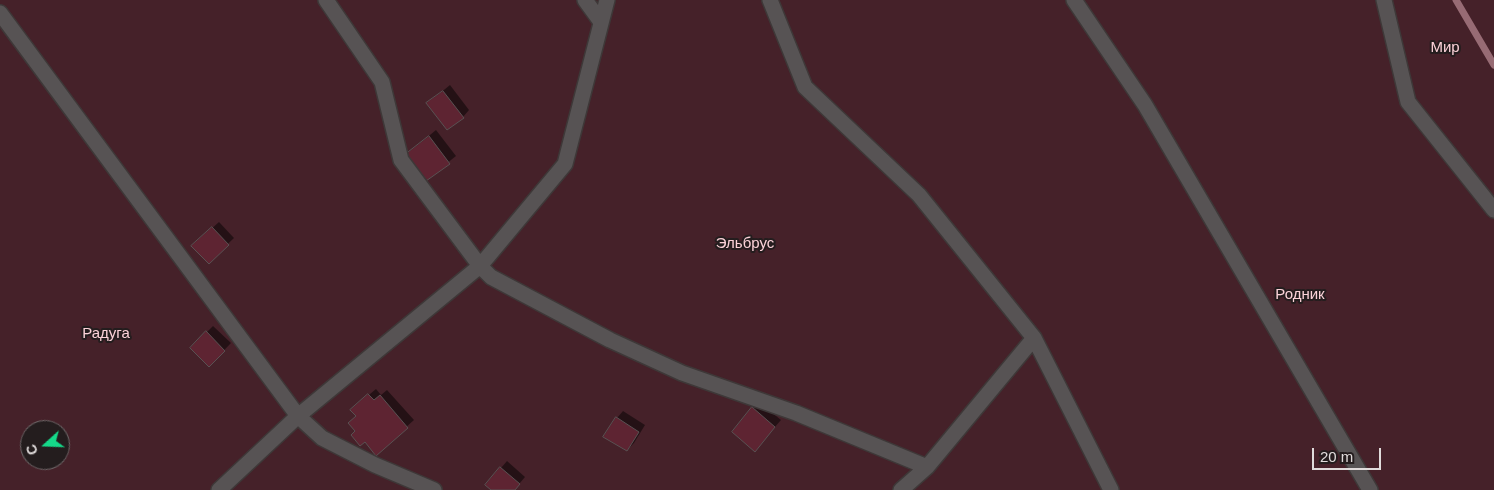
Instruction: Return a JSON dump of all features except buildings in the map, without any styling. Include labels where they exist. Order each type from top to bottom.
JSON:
[{"type":"lane","points":[[326,0],[382,82],[401,160],[480,266],[491,277],[610,340],[682,373],[796,413],[927,466]]},
{"type":"lane","points":[[585,0],[601,22]]},
{"type":"lane","points":[[219,490],[298,416],[480,266],[565,164],[607,0]]},
{"type":"lane","points":[[770,0],[805,87],[920,195],[1034,338],[1111,490]]},
{"type":"lane","points":[[1074,0],[1145,105],[1370,490]]},
{"type":"lane","points":[[1384,0],[1408,102],[1494,210]]},
{"type":"lane","points":[[0,13],[298,416],[322,438],[375,465],[434,490]]},
{"type":"lane","points":[[901,490],[927,466],[1034,338]]},
{"type":"green space","name":"Эльбрус","points":[[0,0],[1494,0],[1494,490],[0,490]]},
{"type":"waterway","points":[[1456,0],[1494,65]]},
{"type":"park label","name":"Мир","points":[[1445,48]]},
{"type":"park label","name":"Родник","points":[[1300,295]]},
{"type":"park label","name":"Радуга","points":[[106,334]]}]
